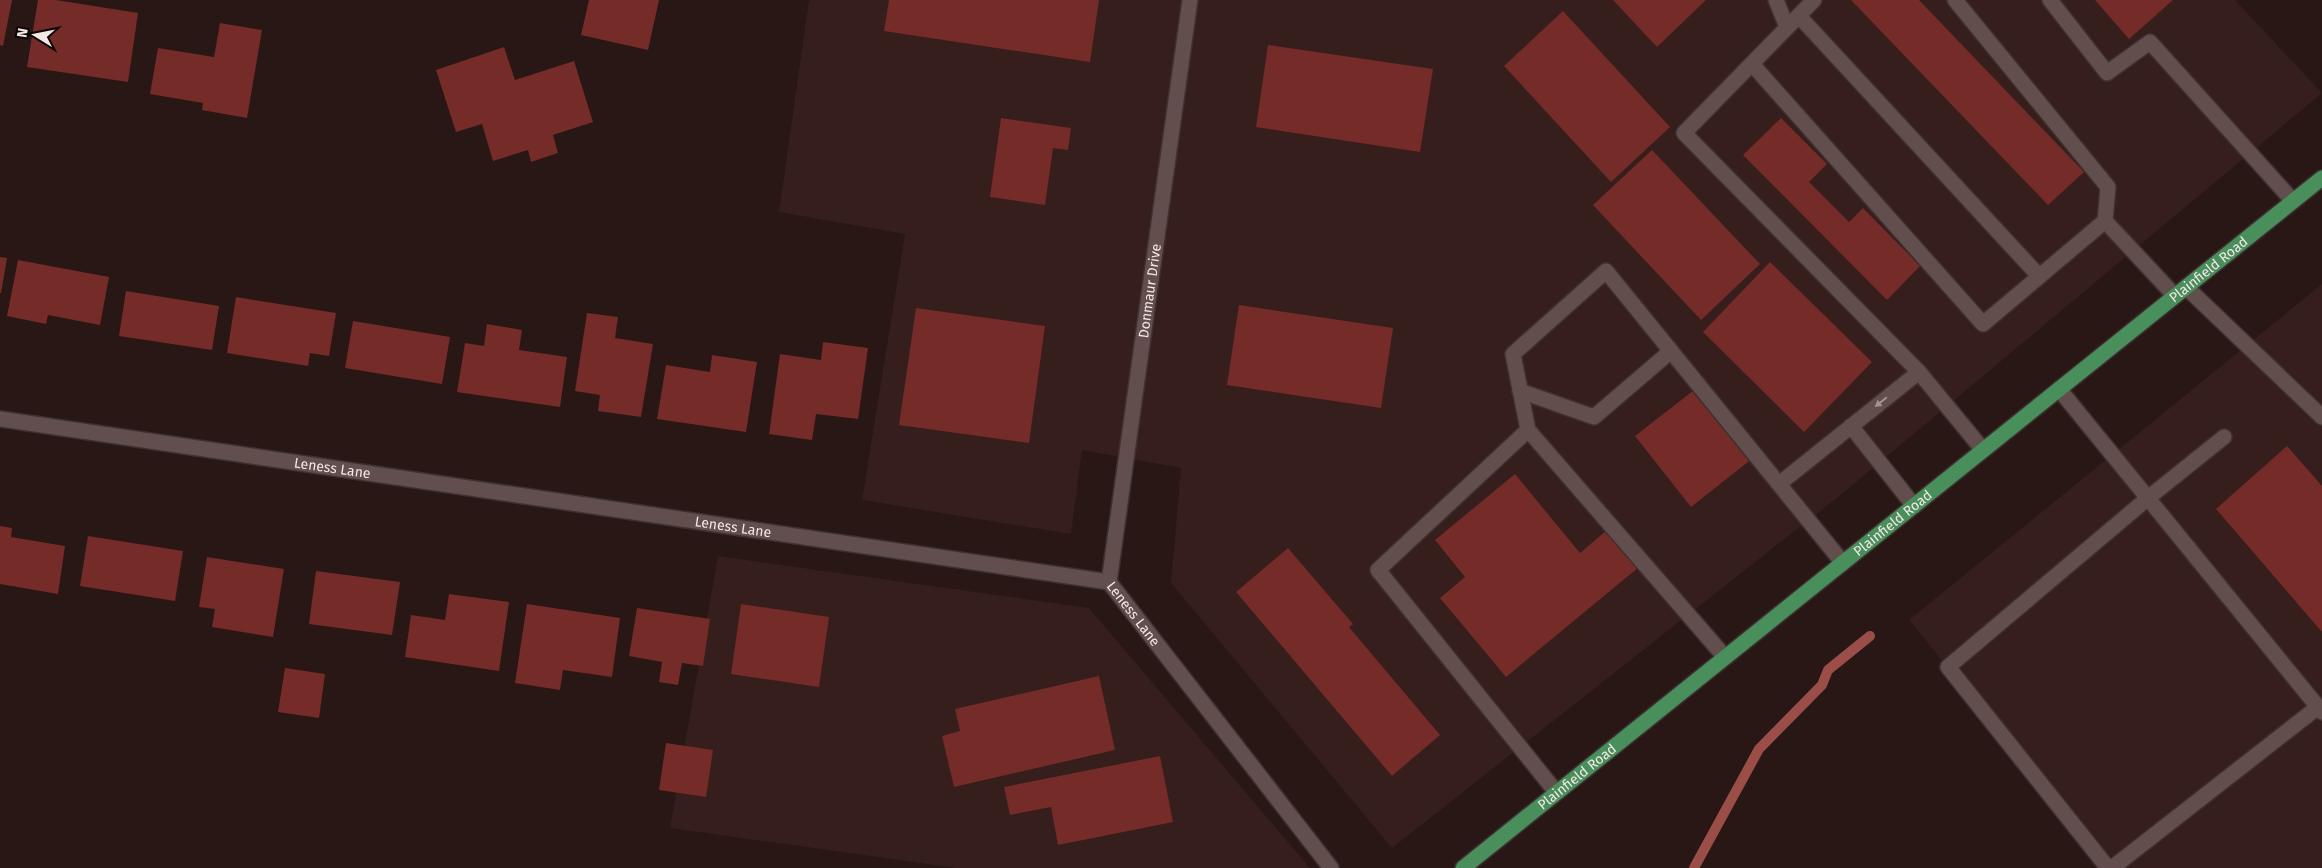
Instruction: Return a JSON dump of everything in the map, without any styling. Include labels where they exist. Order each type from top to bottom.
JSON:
[{"type":"main road","name":"Plainfield Road","points":[[1463,868],[2322,178]]},
{"type":"street","name":"Donmaur Drive","points":[[1109,582],[1190,0]]},
{"type":"street","points":[[1776,0],[1787,27]]},
{"type":"street","points":[[1814,0],[1684,133],[1919,372],[1983,450]]},
{"type":"street","points":[[1752,64],[1983,324],[2105,220],[2108,187],[1955,0]]},
{"type":"street","points":[[2050,0],[2107,73],[2150,42],[2293,202]]},
{"type":"street","points":[[1799,16],[2039,276]]},
{"type":"street","points":[[2105,220],[2180,292],[2322,417]]},
{"type":"street","points":[[1725,657],[1528,430],[1513,354],[1606,271],[1843,563]]},
{"type":"street","points":[[1520,391],[1594,417],[1671,351]]},
{"type":"street","points":[[1779,484],[1919,372]]},
{"type":"street","points":[[2059,389],[2320,710],[2112,868]]},
{"type":"street","name":"Leness Lane","points":[[0,419],[1109,582],[1331,868]]},
{"type":"street","points":[[1850,426],[1914,506]]},
{"type":"street","points":[[1528,430],[1378,570],[1556,792]]},
{"type":"street","points":[[2108,868],[1948,667],[2148,498],[2224,438]]},
{"type":"shaded area","points":[[809,0],[2235,0],[2322,93],[1843,493],[1392,848],[1171,583],[1181,468],[1082,450],[1071,534],[862,500],[905,234],[779,212]]},
{"type":"shaded area","points":[[2322,284],[2322,868],[2112,868],[1909,620]]},
{"type":"shaded area","points":[[718,556],[1089,608],[1310,868],[956,868],[670,828]]},
{"type":"building","points":[[0,0],[12,0],[3,46],[0,45]]},
{"type":"building","points":[[38,0],[56,0],[138,13],[128,82],[27,67]]},
{"type":"building","points":[[589,0],[659,0],[648,50],[581,35]]},
{"type":"building","points":[[889,0],[1099,0],[1090,62],[884,31]]},
{"type":"building","points":[[1613,0],[1706,0],[1657,47]]},
{"type":"building","points":[[1851,0],[1919,0],[2084,172],[2048,205]]},
{"type":"building","points":[[2095,0],[2173,0],[2129,39]]},
{"type":"building","points":[[1563,11],[1670,127],[1611,182],[1504,66]]},
{"type":"building","points":[[220,23],[262,30],[247,118],[202,110],[203,103],[150,94],[158,48],[214,57]]},
{"type":"building","points":[[1268,45],[1433,69],[1420,152],[1256,127]]},
{"type":"building","points":[[504,47],[515,80],[574,61],[593,122],[553,135],[558,153],[531,162],[528,150],[493,161],[482,124],[456,132],[436,70]]},
{"type":"building","points":[[1001,118],[1071,128],[1068,150],[1053,148],[1045,205],[990,197]]},
{"type":"building","points":[[1781,118],[1827,164],[1809,182],[1849,222],[1863,208],[1920,266],[1887,300],[1743,155]]},
{"type":"building","points":[[1652,150],[1760,264],[1701,320],[1593,205]]},
{"type":"building","points":[[0,257],[7,258],[1,293],[0,293]]},
{"type":"building","points":[[18,260],[109,277],[100,325],[48,315],[46,324],[7,316]]},
{"type":"building","points":[[1770,262],[1872,362],[1804,432],[1703,332]]},
{"type":"building","points":[[126,291],[219,306],[212,350],[119,336]]},
{"type":"building","points":[[236,297],[336,313],[329,356],[310,353],[308,366],[227,353]]},
{"type":"building","points":[[1239,305],[1393,328],[1381,408],[1227,385]]},
{"type":"building","points":[[916,308],[1045,326],[1029,443],[899,425]]},
{"type":"building","points":[[587,313],[618,317],[615,338],[653,344],[641,417],[598,411],[600,395],[575,391]]},
{"type":"building","points":[[353,321],[450,337],[442,384],[345,368]]},
{"type":"building","points":[[487,324],[522,330],[519,350],[567,357],[560,407],[457,392],[465,343],[484,346]]},
{"type":"building","points":[[823,342],[868,348],[858,419],[816,414],[812,440],[769,434],[780,354],[821,360]]},
{"type":"building","points":[[712,355],[757,362],[746,432],[657,419],[666,365],[710,372]]},
{"type":"building","points":[[1698,387],[1753,458],[1691,507],[1635,436]]},
{"type":"building","points":[[2287,446],[2322,486],[2322,632],[2216,509]]},
{"type":"building","points":[[1515,474],[1580,553],[1607,530],[1639,567],[1506,677],[1440,598],[1465,577],[1435,540]]},
{"type":"building","points":[[0,526],[12,528],[11,537],[65,546],[58,594],[0,584]]},
{"type":"building","points":[[88,536],[183,551],[175,601],[80,586]]},
{"type":"building","points":[[1288,548],[1353,624],[1349,627],[1440,735],[1392,776],[1236,592]]},
{"type":"building","points":[[207,557],[284,569],[273,637],[212,627],[215,609],[199,607]]},
{"type":"building","points":[[316,571],[400,582],[392,635],[309,624]]},
{"type":"building","points":[[449,594],[509,602],[499,671],[405,657],[411,615],[445,620]]},
{"type":"building","points":[[527,604],[620,618],[612,677],[563,670],[560,690],[515,683]]},
{"type":"building","points":[[741,604],[829,617],[819,687],[731,674]]},
{"type":"building","points":[[637,608],[710,619],[703,666],[682,663],[678,685],[659,682],[662,662],[629,656]]},
{"type":"building","points":[[285,668],[325,674],[319,718],[278,712]]},
{"type":"building","points":[[1099,676],[1115,750],[954,787],[942,736],[960,731],[955,709]]},
{"type":"building","points":[[666,743],[713,750],[706,797],[659,790]]},
{"type":"building","points":[[1160,756],[1173,822],[1058,845],[1051,807],[1010,815],[1004,787]]},
{"type":"waterway","points":[[1694,868],[1759,749],[1822,685],[1828,670],[1870,636]]}]
